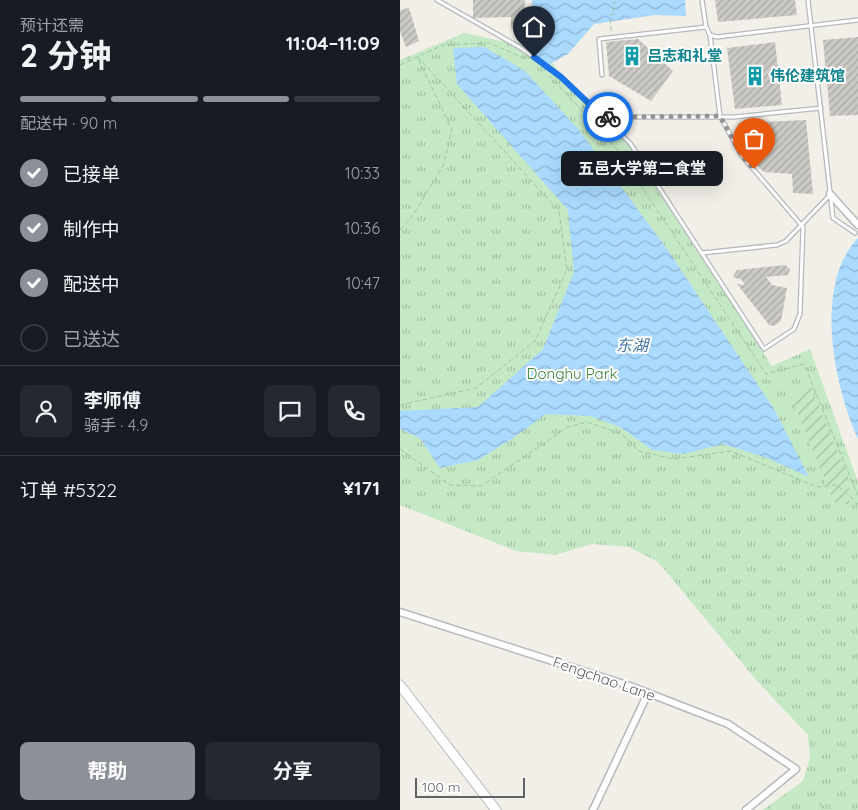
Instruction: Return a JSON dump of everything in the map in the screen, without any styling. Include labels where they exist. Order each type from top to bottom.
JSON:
[{"type":"street","points":[[830,194],[857,224]]},
{"type":"street","name":"Fengchao Lane","points":[[400,612],[648,693],[728,724],[796,769],[746,810]]},
{"type":"street","points":[[400,685],[496,810]]},
{"type":"street","points":[[593,810],[648,693]]},
{"type":"lane","points":[[437,0],[521,48],[561,77],[630,143],[764,349],[794,329],[800,314],[802,227],[742,156],[720,116],[710,35],[706,27],[702,0]]},
{"type":"lane","points":[[808,0],[833,218],[855,233]]},
{"type":"lane","points":[[710,35],[716,36],[858,20]]},
{"type":"lane","points":[[602,75],[599,39],[706,27]]},
{"type":"lane","points":[[603,117],[720,116],[821,108]]},
{"type":"lane","points":[[702,253],[778,246],[786,241],[830,194]]},
{"type":"path","points":[[612,38],[610,15],[614,14],[613,2],[617,2],[617,0]]},
{"type":"path","points":[[400,64],[444,45],[489,43],[530,61]]},
{"type":"path","points":[[400,230],[413,215],[443,166],[452,130],[418,57]]},
{"type":"path","points":[[400,405],[476,388],[535,341],[567,270],[558,211],[418,57]]},
{"type":"path","points":[[544,71],[616,148],[766,374],[804,364],[858,496]]},
{"type":"path","points":[[400,449],[450,485],[481,486],[568,427],[587,422],[622,434],[639,451],[672,459],[730,451],[817,487],[837,485],[858,504]]},
{"type":"path","points":[[820,802],[822,810]]},
{"type":"green space","name":"Donghu Park","points":[[464,33],[542,50],[598,120],[628,144],[772,366],[810,349],[858,482],[858,810],[763,810],[803,781],[810,758],[808,735],[757,681],[658,562],[629,547],[592,544],[555,555],[516,551],[400,505],[400,60]]},
{"type":"green space","points":[[811,387],[849,480],[849,505],[834,502],[791,397]]},
{"type":"water","points":[[532,0],[685,0],[686,16],[655,15],[594,24],[568,54],[548,65],[530,53]]},
{"type":"water","name":"东湖","points":[[484,47],[525,71],[580,131],[667,249],[774,409],[809,477],[767,458],[723,444],[683,454],[652,450],[620,427],[590,416],[546,414],[478,460],[440,468],[420,438],[400,429],[400,411],[478,407],[543,349],[574,272],[568,210],[457,84],[453,48]]},
{"type":"water","points":[[858,238],[858,439],[849,417],[836,365],[832,336],[832,308],[836,282],[844,258]]},
{"type":"building","points":[[473,0],[525,0],[524,29],[511,29],[511,17],[473,18]]},
{"type":"building","points":[[715,0],[795,0],[797,15],[718,22]]},
{"type":"building","points":[[409,8],[419,41],[406,47],[400,32],[400,10]]},
{"type":"building","points":[[858,37],[858,115],[830,116],[823,40]]},
{"type":"building","name":"吕志和礼堂","points":[[638,39],[673,71],[651,101],[609,76],[606,42]]},
{"type":"building","name":"伟伦建筑馆","points":[[775,42],[782,105],[735,109],[727,48]]},
{"type":"building","points":[[806,120],[813,194],[793,193],[792,174],[764,172],[744,153],[738,123]]},
{"type":"building","points":[[785,265],[790,269],[788,275],[766,277],[772,285],[787,288],[781,321],[774,326],[769,325],[737,284],[745,285],[741,279],[734,278],[733,276],[737,270]]},
{"type":"way so far","points":[[608,117],[720,116],[742,156],[754,169]]},
{"type":"place","name":"吕志和礼堂","points":[[632,56]]},
{"type":"place","name":"伟伦建筑馆","points":[[755,76]]},
{"type":"place","name":"五邑大学第二食堂","points":[[754,169]]},
{"type":"route","points":[[534,57],[561,77],[603,117],[608,117]]}]
